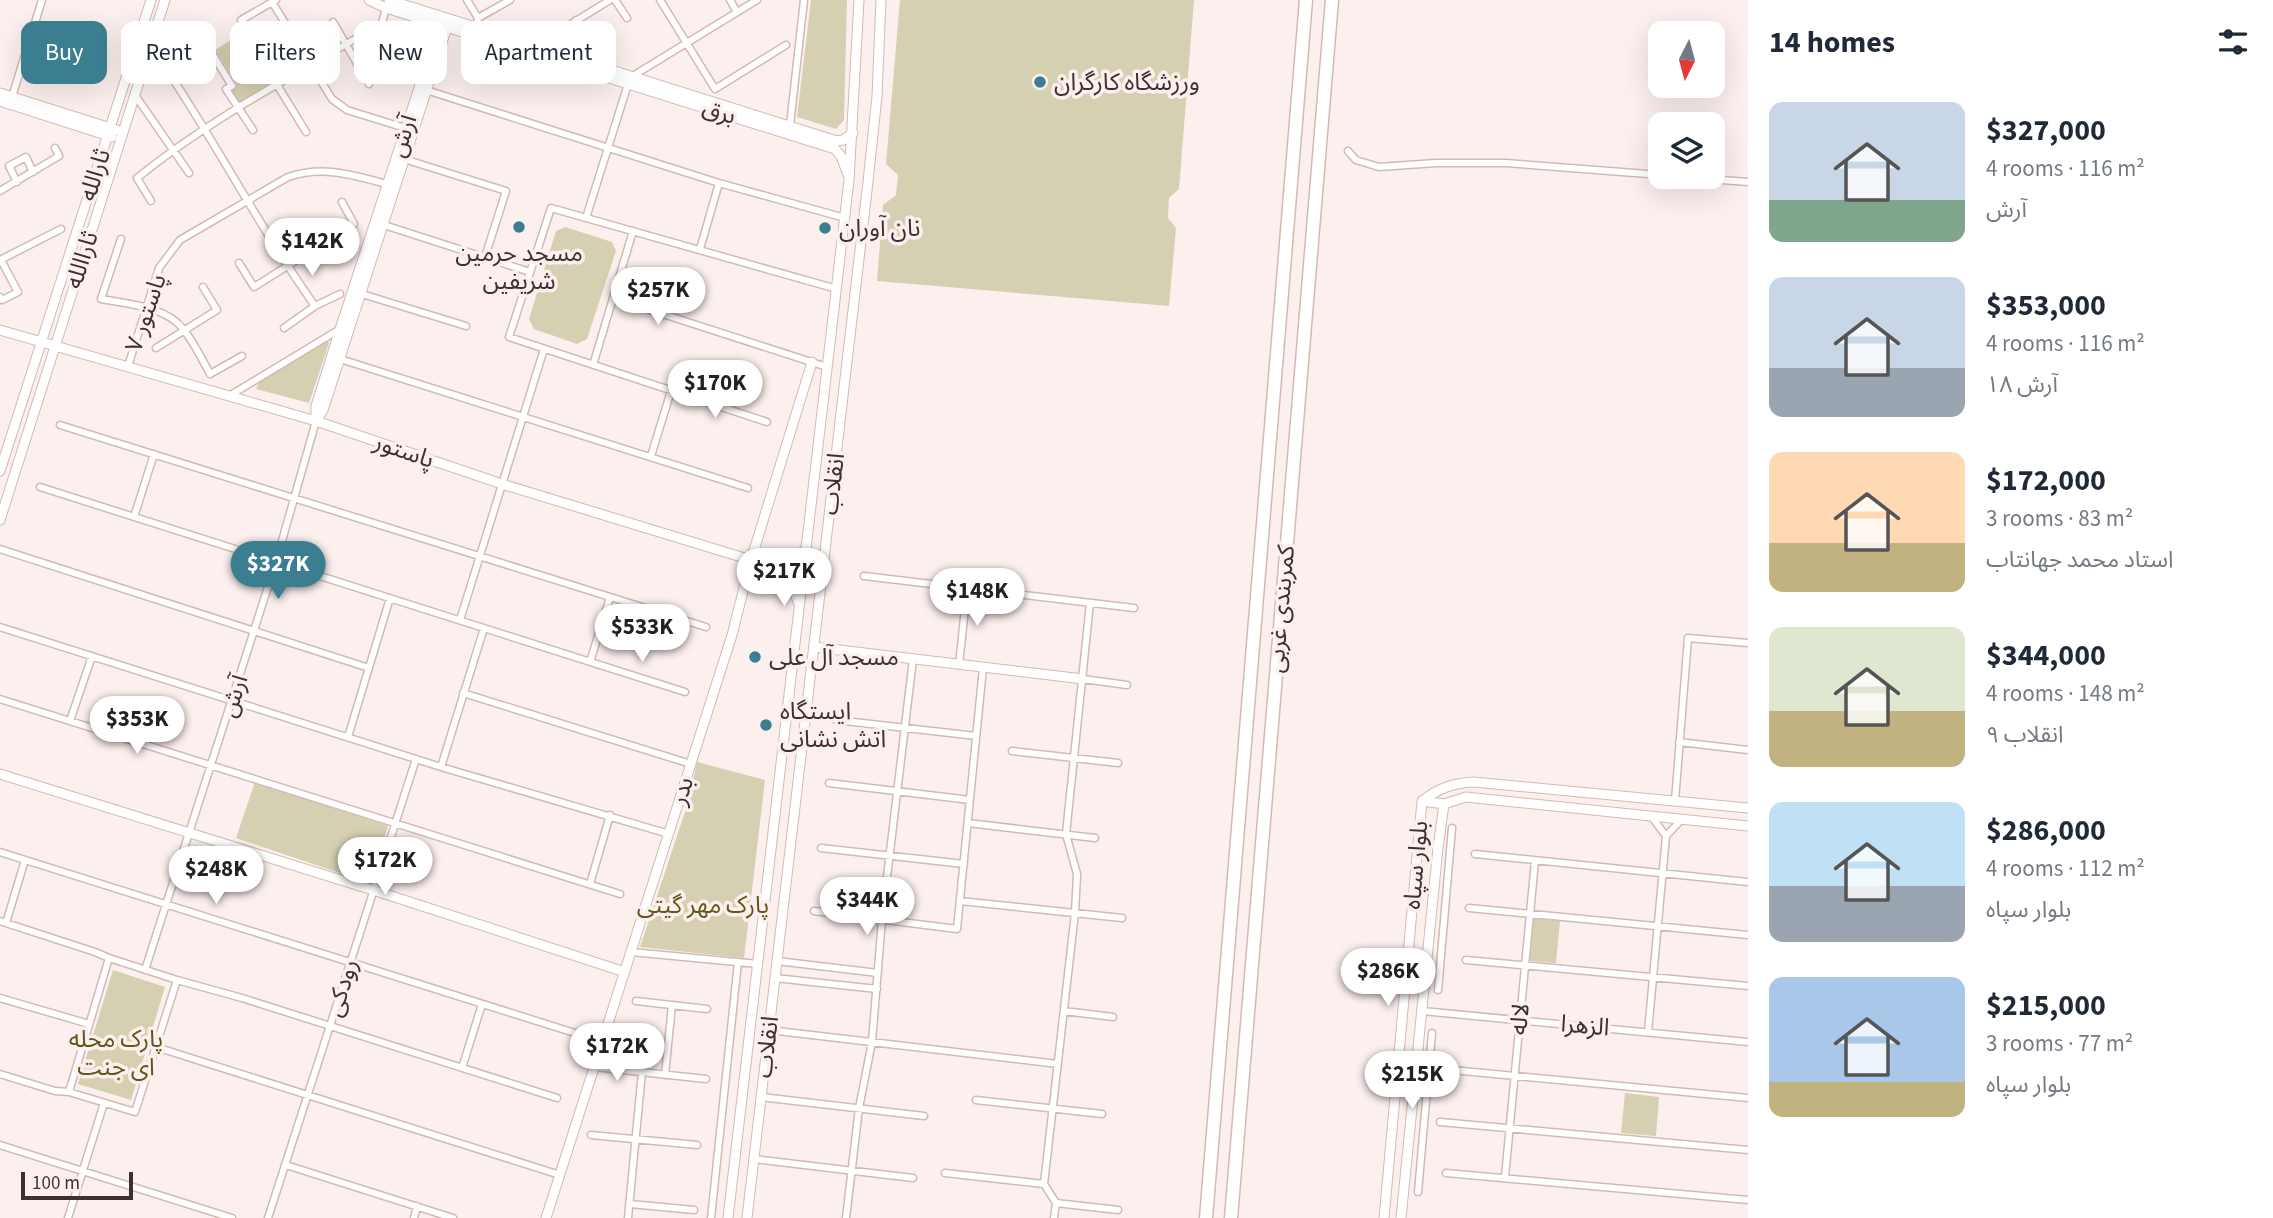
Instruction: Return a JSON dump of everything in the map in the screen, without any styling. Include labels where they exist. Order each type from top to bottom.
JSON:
[{"type":"highway","name":"کمربندی غربی","points":[[1206,1218],[1306,0]]},
{"type":"highway","name":"کمربندی غربی","points":[[1231,1218],[1332,0]]},
{"type":"highway","points":[[1234,1188],[1241,1218]]},
{"type":"main road","name":"ثارالله","points":[[0,471],[151,0]]},
{"type":"main road","name":"ثاراالله","points":[[158,21],[165,0]]},
{"type":"main road","name":"برق","points":[[369,0],[438,21]]},
{"type":"main road","name":"انقلاب","points":[[728,1218],[845,218],[853,133],[859,0]]},
{"type":"main road","name":"انقلاب","points":[[747,1218],[873,133],[881,0]]},
{"type":"main road","name":"برق","points":[[447,24],[789,130],[837,141],[853,133]]},
{"type":"main road","name":"برق","points":[[616,75],[701,99],[835,149],[841,156],[849,180]]},
{"type":"main road","name":"ثاراالله","points":[[0,520],[138,84]]},
{"type":"main road","name":"آرش","points":[[316,421],[316,407],[340,329],[424,84]]},
{"type":"main road","name":"آرش","points":[[316,421],[323,410],[362,294],[384,225],[391,185],[404,159],[409,129],[428,84]]},
{"type":"main road","points":[[0,93],[7,101],[122,136]]},
{"type":"main road","points":[[0,330],[41,342]]},
{"type":"main road","name":"پاستور","points":[[41,342],[316,421],[502,484],[751,560]]},
{"type":"main road","name":"بدر","points":[[547,1218],[732,635],[751,560],[812,362]]},
{"type":"main road","points":[[751,560],[791,562],[806,550]]},
{"type":"main road","points":[[751,560],[786,579],[796,591],[800,606]]},
{"type":"main road","points":[[814,648],[1083,679]]},
{"type":"main road","points":[[0,774],[625,972]]},
{"type":"main road","name":"بلوار سپاه","points":[[1384,1218],[1422,801],[1437,790],[1456,782],[1474,782],[1748,808]]},
{"type":"main road","name":"بلوار سپاه","points":[[1401,1218],[1444,804],[1466,797],[1748,826]]},
{"type":"main road","points":[[1422,801],[1444,804]]},
{"type":"main road","points":[[746,1062],[765,1065]]},
{"type":"street","points":[[7,101],[43,0]]},
{"type":"street","points":[[467,0],[476,21]]},
{"type":"street","points":[[480,21],[510,0]]},
{"type":"street","points":[[576,20],[610,0]]},
{"type":"street","points":[[615,0],[627,18]]},
{"type":"street","points":[[660,0],[715,89]]},
{"type":"street","points":[[730,0],[737,12]]},
{"type":"street","points":[[586,218],[629,80],[757,0]]},
{"type":"street","points":[[789,130],[804,0]]},
{"type":"street","points":[[241,20],[274,1],[285,21]]},
{"type":"street","points":[[383,21],[388,4]]},
{"type":"street","points":[[340,35],[354,59]]},
{"type":"street","points":[[340,48],[354,40]]},
{"type":"street","points":[[701,99],[786,45]]},
{"type":"street","points":[[216,60],[232,86],[226,89],[253,130]]},
{"type":"street","points":[[176,84],[206,128],[286,266],[315,306]]},
{"type":"street","points":[[151,201],[137,178],[172,149],[275,84]]},
{"type":"street","points":[[278,84],[306,132]]},
{"type":"street","points":[[322,84],[332,99],[347,110],[409,129]]},
{"type":"street","points":[[426,90],[719,183],[845,218]]},
{"type":"street","points":[[135,95],[189,173]]},
{"type":"street","points":[[0,191],[59,156],[55,148]]},
{"type":"street","points":[[1348,151],[1356,160],[1379,167],[1436,163],[1506,163],[1648,174]]},
{"type":"street","points":[[17,181],[9,166],[26,157],[33,172]]},
{"type":"street","points":[[404,159],[506,191],[485,257]]},
{"type":"street","name":"پاستور ۷","points":[[128,366],[159,268],[180,240],[288,177],[304,172],[329,170],[391,185]]},
{"type":"street","points":[[1725,180],[1748,182]]},
{"type":"street","points":[[700,249],[719,183]]},
{"type":"street","points":[[239,263],[254,287],[354,224],[342,202]]},
{"type":"street","points":[[767,422],[509,337],[551,208],[837,289]]},
{"type":"street","points":[[307,223],[320,246]]},
{"type":"street","points":[[384,225],[530,272]]},
{"type":"street","points":[[0,297],[2,300],[18,292],[1,260],[61,229]]},
{"type":"street","points":[[593,365],[633,231]]},
{"type":"street","points":[[121,239],[101,299],[147,308],[176,321],[185,330],[210,374],[242,356]]},
{"type":"street","points":[[0,281],[10,276]]},
{"type":"street","points":[[156,348],[217,310],[203,286]]},
{"type":"street","points":[[284,328],[315,306],[340,294]]},
{"type":"street","points":[[362,294],[466,326]]},
{"type":"street","points":[[613,298],[827,367]]},
{"type":"street","points":[[229,396],[340,329]]},
{"type":"street","points":[[460,621],[544,349]]},
{"type":"street","points":[[340,359],[748,488]]},
{"type":"street","points":[[650,456],[671,391]]},
{"type":"street","name":"آرش","points":[[145,970],[255,631],[316,421]]},
{"type":"street","points":[[60,425],[706,627]]},
{"type":"street","points":[[134,517],[153,454]]},
{"type":"street","points":[[40,487],[685,692]]},
{"type":"street","points":[[0,549],[369,668]]},
{"type":"street","points":[[864,576],[1134,608]]},
{"type":"street","points":[[959,665],[967,589]]},
{"type":"street","points":[[590,662],[610,597]]},
{"type":"street","points":[[348,737],[390,598]]},
{"type":"street","points":[[1055,1218],[1056,1203],[1044,1184],[1074,912],[1077,874],[1066,834],[1090,603]]},
{"type":"street","points":[[0,627],[416,759],[669,834]]},
{"type":"street","points":[[441,766],[484,628]]},
{"type":"street","points":[[1675,801],[1688,638],[1748,643],[1748,638]]},
{"type":"street","points":[[70,721],[92,656]]},
{"type":"street","points":[[846,1218],[859,1108],[872,1042],[881,919],[913,659]]},
{"type":"street","points":[[814,911],[957,929],[983,668]]},
{"type":"street","points":[[1083,679],[1127,685]]},
{"type":"street","points":[[463,693],[691,764]]},
{"type":"street","points":[[0,699],[620,894]]},
{"type":"street","points":[[835,720],[976,736]]},
{"type":"street","points":[[1679,742],[1748,750]]},
{"type":"street","points":[[1012,751],[1118,763]]},
{"type":"street","name":"رودکی","points":[[268,1218],[416,759]]},
{"type":"street","points":[[829,783],[970,800]]},
{"type":"street","points":[[590,884],[610,815]]},
{"type":"street","points":[[1651,817],[1666,836]]},
{"type":"street","points":[[1648,1032],[1666,836],[1682,819]]},
{"type":"street","points":[[968,823],[1095,838]]},
{"type":"street","points":[[1438,990],[1452,828]]},
{"type":"street","points":[[821,848],[964,864]]},
{"type":"street","points":[[0,852],[578,1034]]},
{"type":"street","points":[[1475,854],[1748,882]]},
{"type":"street","points":[[25,860],[3,922],[145,970],[243,998],[557,1098]]},
{"type":"street","name":"لاله","points":[[1504,1177],[1535,861]]},
{"type":"street","points":[[960,901],[1122,918]]},
{"type":"street","points":[[1432,908],[1445,910]]},
{"type":"street","points":[[1469,908],[1748,935]]},
{"type":"street","points":[[631,952],[758,964]]},
{"type":"street","points":[[69,1092],[109,958]]},
{"type":"street","points":[[1466,960],[1748,986]]},
{"type":"street","points":[[777,961],[878,973]]},
{"type":"street","points":[[711,1218],[738,962]]},
{"type":"street","points":[[775,978],[877,989]]},
{"type":"street","points":[[0,1074],[135,1112],[177,980]]},
{"type":"street","points":[[0,998],[89,1024]]},
{"type":"street","points":[[636,1001],[707,1009]]},
{"type":"street","points":[[462,1068],[482,1004]]},
{"type":"street","points":[[665,1074],[672,1005]]},
{"type":"street","points":[[1064,1011],[1113,1017]]},
{"type":"street","name":"الزهرا","points":[[1422,1011],[1748,1042]]},
{"type":"street","points":[[769,1030],[1058,1064]]},
{"type":"street","points":[[1418,1192],[1432,1033]]},
{"type":"street","points":[[156,1047],[560,1175]]},
{"type":"street","points":[[595,1067],[706,1079]]},
{"type":"street","points":[[1452,1070],[1748,1098]]},
{"type":"street","points":[[628,1218],[642,1072]]},
{"type":"street","points":[[1414,1094],[1427,1097]]},
{"type":"street","points":[[761,1097],[924,1116]]},
{"type":"street","points":[[976,1100],[1102,1114]]},
{"type":"street","points":[[68,1218],[104,1103]]},
{"type":"street","points":[[1440,1122],[1748,1150]]},
{"type":"street","points":[[591,1135],[697,1145]]},
{"type":"street","points":[[0,1144],[232,1218]]},
{"type":"street","points":[[754,1159],[913,1178]]},
{"type":"street","points":[[286,1165],[453,1218]]},
{"type":"street","points":[[945,1173],[1044,1184]]},
{"type":"street","points":[[1446,1173],[1748,1200]]},
{"type":"street","points":[[1056,1203],[1118,1210]]},
{"type":"street","points":[[630,1204],[694,1210]]},
{"type":"street","points":[[414,1218],[417,1206]]},
{"type":"green space","points":[[811,0],[847,0],[844,120],[836,129],[797,117]]},
{"type":"green space","name":"ورزشگاه کارگران","points":[[900,0],[1194,0],[1179,189],[1169,198],[1168,218],[1176,228],[1169,306],[877,281],[883,205],[896,195],[898,175],[886,164]]},
{"type":"green space","points":[[230,40],[230,74],[216,52]]},
{"type":"green space","points":[[269,84],[239,103],[230,90],[237,85]]},
{"type":"green space","points":[[565,227],[612,242],[616,251],[587,339],[577,344],[534,329],[529,319],[556,231]]},
{"type":"green space","points":[[327,340],[329,343],[309,403],[256,389],[262,377]]},
{"type":"green space","name":"پارک مهر گیتی","points":[[697,762],[765,780],[744,958],[640,947],[685,812]]},
{"type":"green space","points":[[255,782],[388,826],[369,883],[236,838]]},
{"type":"green space","points":[[1531,918],[1560,921],[1556,963],[1528,961]]},
{"type":"green space","name":"پارک محله ای جنت","points":[[113,970],[165,987],[131,1100],[78,1084]]},
{"type":"green space","points":[[1625,1093],[1659,1097],[1656,1136],[1621,1133]]},
{"type":"place","name":"ورزشگاه کارگران","points":[[1040,82]]},
{"type":"place","name":"مسجد حرمین شریفین","points":[[519,227]]},
{"type":"place","name":"نان آوران","points":[[825,228]]},
{"type":"place","name":"مسجد آل علی","points":[[755,657]]},
{"type":"place","name":"ایستگاه اتش نشانی","points":[[766,725]]}]
